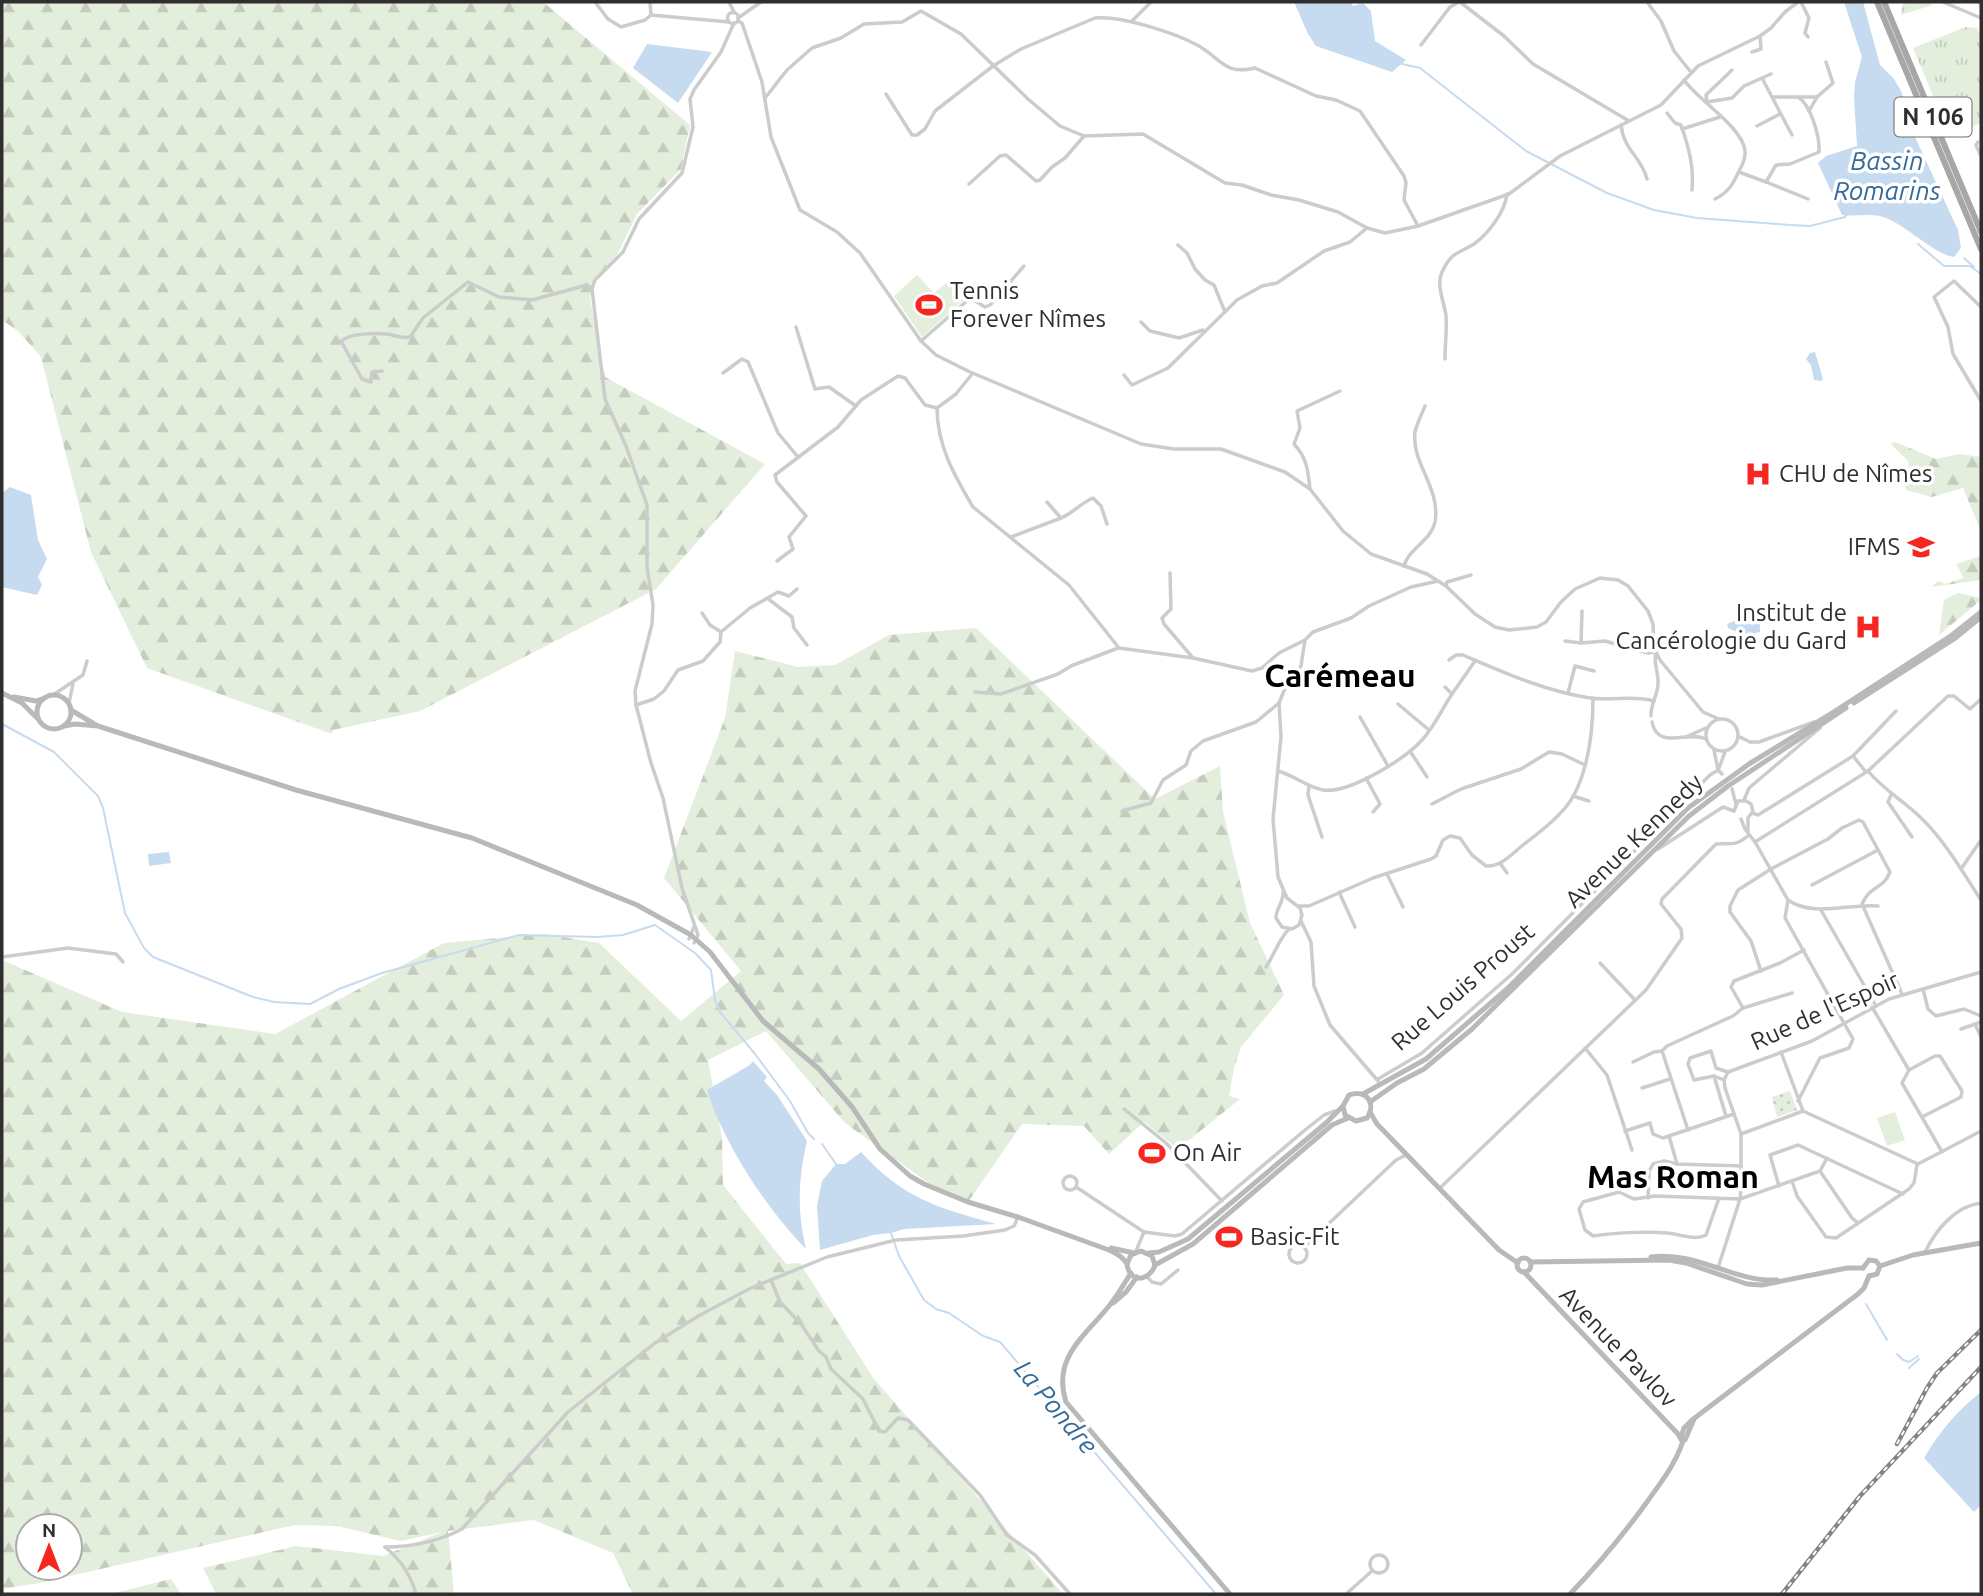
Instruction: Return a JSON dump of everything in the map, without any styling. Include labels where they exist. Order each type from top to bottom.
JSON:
[{"type":"main road","name":"N 106","points":[[1877,2],[1981,249]]},
{"type":"main road","name":"N 106","points":[[1884,2],[1981,232]]},
{"type":"main road","name":"Avenue Kennedy","points":[[1363,1094],[1426,1059],[1508,988],[1688,808],[1749,764],[1829,715],[1981,614]]},
{"type":"main road","name":"Avenue Kennedy","points":[[1370,1102],[1397,1083],[1424,1069],[1472,1029],[1689,816],[1728,786],[1954,639],[1981,614]]},
{"type":"main road","points":[[3,694],[36,701],[53,695],[62,697],[70,707],[98,726]]},
{"type":"main road","points":[[3,694],[22,702],[43,726],[51,729],[75,724],[98,726],[296,790],[472,838],[637,905],[693,939],[715,960],[763,1021],[842,1094],[880,1149],[895,1165],[924,1184],[968,1202],[1016,1216],[1117,1254],[1127,1264],[1130,1273],[1137,1277],[1147,1277],[1155,1265],[1193,1244],[1332,1125],[1348,1118]]},
{"type":"main road","points":[[38,719],[38,707],[45,698]]},
{"type":"main road","points":[[64,726],[70,719],[70,707]]},
{"type":"main road","points":[[1101,1248],[1159,1252],[1188,1238],[1340,1108],[1349,1095],[1363,1094],[1370,1102],[1370,1112],[1377,1124],[1406,1155],[1504,1253],[1519,1262],[1525,1259],[1528,1269],[1538,1264],[1656,1256],[1681,1256],[1717,1271],[1746,1278],[1788,1279],[1847,1268],[1863,1268]]},
{"type":"main road","points":[[1340,1108],[1348,1118],[1356,1121],[1364,1119],[1377,1124]]},
{"type":"main road","points":[[1364,1119],[1370,1112]]},
{"type":"main road","points":[[1880,1266],[1981,1243]]},
{"type":"main road","points":[[1127,1264],[1135,1252]]},
{"type":"main road","points":[[1147,1252],[1155,1265]]},
{"type":"main road","points":[[1863,1268],[1869,1260],[1876,1261],[1880,1266]]},
{"type":"main road","name":"Avenue Pavlov","points":[[1519,1262],[1519,1269],[1528,1269],[1530,1280],[1683,1438]]},
{"type":"main road","points":[[1869,1276],[1877,1274],[1880,1266]]},
{"type":"main road","points":[[1863,1268],[1869,1276]]},
{"type":"main road","points":[[1130,1273],[1110,1305],[1068,1354],[1061,1388],[1066,1402],[1197,1559],[1230,1594]]},
{"type":"main road","points":[[1570,1594],[1606,1556],[1673,1466],[1684,1428],[1858,1294],[1869,1276]]},
{"type":"main road","points":[[1110,1305],[1126,1293],[1137,1277]]},
{"type":"street","points":[[594,2],[608,19],[621,27],[645,20],[651,15],[705,21],[734,18],[761,2]]},
{"type":"street","points":[[650,2],[651,15]]},
{"type":"street","points":[[1421,45],[1450,7],[1459,2],[1504,36],[1533,64],[1629,121]]},
{"type":"street","points":[[1647,2],[1661,21],[1674,51],[1690,72]]},
{"type":"street","points":[[765,98],[788,70],[812,48],[841,38],[864,24],[902,22],[918,11],[926,12],[961,34],[1060,126],[1084,136],[1143,134],[1225,183],[1242,185],[1338,212],[1367,228],[1385,233],[1418,226],[1507,196],[1553,161],[1661,104],[1690,72],[1706,61],[1760,36],[1799,2],[1809,18],[1805,33],[1808,37]]},
{"type":"street","points":[[1943,2],[1981,19]]},
{"type":"street","points":[[693,939],[695,925],[682,888],[663,798],[636,705],[635,691],[652,624],[653,605],[647,568],[647,505],[626,446],[605,399],[592,289],[595,280],[623,252],[639,219],[682,173],[693,127],[690,99],[722,52],[734,18],[730,3]]},
{"type":"street","points":[[1132,21],[1148,3]]},
{"type":"street","points":[[886,94],[912,135],[917,135],[925,129],[936,111],[993,66],[1021,49],[1084,21],[1107,17],[1132,21],[1196,44],[1227,68],[1245,71],[1255,68],[1316,96],[1336,100],[1360,111],[1404,176],[1405,200],[1418,226]]},
{"type":"street","points":[[734,18],[742,23],[765,98],[771,137],[800,210],[837,232],[860,253],[921,341],[936,355],[973,374],[1141,443],[1174,449],[1221,449],[1285,472],[1310,489],[1343,531],[1371,554],[1438,580],[1475,614],[1495,627],[1522,630],[1542,625],[1575,589],[1600,578],[1618,580],[1628,586],[1647,611],[1653,624],[1656,652],[1654,657],[1659,682],[1651,716]]},
{"type":"street","points":[[1752,52],[1761,48],[1760,36]]},
{"type":"street","points":[[1809,111],[1817,97],[1833,83],[1826,62]]},
{"type":"street","points":[[1707,102],[1706,95],[1732,70]]},
{"type":"street","points":[[1707,102],[1732,98],[1744,86],[1771,74]]},
{"type":"street","points":[[1762,78],[1792,135]]},
{"type":"street","points":[[1684,80],[1692,93],[1707,102],[1744,145],[1746,153],[1739,172],[1726,194],[1715,200]]},
{"type":"street","points":[[1772,97],[1817,97]]},
{"type":"street","points":[[1766,182],[1776,165],[1790,164],[1819,152],[1809,111],[1804,101],[1798,97]]},
{"type":"street","points":[[1667,113],[1682,129],[1693,164],[1692,190]]},
{"type":"street","points":[[1757,126],[1780,114]]},
{"type":"street","points":[[1682,129],[1720,117]]},
{"type":"street","points":[[1621,125],[1625,143],[1643,166],[1647,179]]},
{"type":"street","points":[[969,184],[1000,156],[1006,155],[1036,181],[1040,180],[1065,158],[1084,136]]},
{"type":"street","points":[[1978,142],[1976,145],[1981,156]]},
{"type":"street","points":[[1739,172],[1808,199]]},
{"type":"street","points":[[1445,359],[1446,317],[1440,274],[1454,253],[1475,243],[1497,218],[1504,208],[1507,196]]},
{"type":"street","points":[[1124,375],[1132,385],[1168,368],[1237,300],[1262,286],[1277,284],[1324,251],[1350,242],[1367,228]]},
{"type":"street","points":[[1178,245],[1187,253],[1200,274],[1214,285],[1225,312]]},
{"type":"street","points":[[921,341],[968,300],[972,299],[985,307],[990,306],[1024,266]]},
{"type":"street","points":[[1981,307],[1954,281],[1934,297],[1948,327],[1953,354],[1981,401]]},
{"type":"street","points":[[382,371],[372,373],[371,382],[362,379],[341,341],[359,335],[388,334],[402,339],[410,337],[423,318],[468,282],[499,297],[532,300],[587,285],[592,289]]},
{"type":"street","points":[[1141,322],[1150,331],[1179,338],[1206,329]]},
{"type":"street","points":[[796,327],[816,389],[829,387],[856,406]]},
{"type":"street","points":[[723,373],[742,359],[748,362],[778,433],[798,457]]},
{"type":"street","points":[[937,408],[956,394],[973,374]]},
{"type":"street","points":[[777,561],[793,549],[789,537],[806,516],[777,482],[775,475],[838,427],[873,391],[902,376],[925,405],[937,408]]},
{"type":"street","points":[[1310,489],[1304,455],[1294,444],[1300,428],[1297,411],[1340,391]]},
{"type":"street","points":[[1404,566],[1406,559],[1422,544],[1434,523],[1434,495],[1416,446],[1415,434],[1425,406]]},
{"type":"street","points":[[937,408],[942,450],[973,507],[1069,585],[1119,648]]},
{"type":"street","points":[[1010,537],[1061,518],[1073,512],[1084,501],[1093,498],[1101,506],[1107,524]]},
{"type":"street","points":[[1046,502],[1061,518]]},
{"type":"street","points":[[1170,573],[1171,609],[1162,618],[1164,624],[1194,658]]},
{"type":"street","points":[[1446,586],[1447,582],[1471,576]]},
{"type":"street","points":[[975,692],[1001,694],[1119,648],[1194,658],[1252,671],[1262,668],[1279,653],[1305,640],[1313,632],[1351,618],[1369,606],[1411,587],[1438,580]]},
{"type":"street","points":[[636,705],[654,699],[664,691],[678,670],[703,661],[720,642],[721,632],[750,608],[780,592],[789,596],[797,589]]},
{"type":"street","points":[[767,598],[792,617],[794,628],[807,645]]},
{"type":"street","points":[[1581,643],[1582,611]]},
{"type":"street","points":[[702,614],[710,625],[721,632]]},
{"type":"street","points":[[1283,935],[1282,927],[1276,918],[1284,899],[1278,877],[1273,829],[1281,737],[1279,703],[1282,693],[1301,666],[1305,640]]},
{"type":"street","points":[[1565,642],[1605,641],[1648,653],[1656,652]]},
{"type":"street","points":[[1656,652],[1703,712],[1708,726],[1706,739]]},
{"type":"street","points":[[1449,660],[1456,655],[1463,655],[1518,680],[1593,698],[1644,698],[1654,701]]},
{"type":"street","points":[[1278,771],[1309,786],[1337,790],[1388,766],[1410,751],[1429,730],[1475,660]]},
{"type":"street","points":[[53,695],[83,675],[87,661]]},
{"type":"street","points":[[1568,693],[1574,666],[1594,671]]},
{"type":"street","points":[[70,707],[69,692],[74,682]]},
{"type":"street","points":[[1445,687],[1452,694]]},
{"type":"street","points":[[1755,842],[1867,771],[1948,696],[1954,696],[1970,709],[1981,699]]},
{"type":"street","points":[[1283,892],[1298,906],[1310,905],[1373,877],[1431,859],[1436,856],[1443,840],[1450,836],[1460,838],[1472,855],[1486,866],[1500,863],[1530,840],[1573,796],[1585,765],[1593,729],[1593,698]]},
{"type":"street","points":[[1122,811],[1151,803],[1163,780],[1186,765],[1191,751],[1203,741],[1256,722],[1279,703]]},
{"type":"street","points":[[1398,704],[1429,730]]},
{"type":"street","points":[[1741,819],[1751,813],[1758,815],[1853,756],[1896,711]]},
{"type":"street","points":[[1703,712],[1731,722],[1739,736],[1750,742],[1759,742],[1829,715]]},
{"type":"street","points":[[1360,717],[1388,766]]},
{"type":"street","points":[[1683,738],[1719,719]]},
{"type":"street","points":[[1652,722],[1654,730],[1662,737],[1672,740],[1699,736],[1706,739],[1714,750],[1720,772]]},
{"type":"street","points":[[1736,804],[1742,800],[1749,788],[1826,722]]},
{"type":"street","points":[[1714,750],[1725,751],[1735,746],[1739,736]]},
{"type":"street","points":[[1410,751],[1427,777]]},
{"type":"street","points":[[1720,772],[1725,751]]},
{"type":"street","points":[[1432,804],[1461,789],[1521,769],[1549,752],[1562,754],[1585,765]]},
{"type":"street","points":[[1853,756],[1936,835],[1981,900]]},
{"type":"street","name":"Rue Louis Proust","points":[[1378,1079],[1422,1053],[1512,974],[1710,775],[1720,772]]},
{"type":"street","points":[[1366,778],[1380,804],[1373,812]]},
{"type":"street","points":[[1309,786],[1308,795],[1322,837]]},
{"type":"street","points":[[1440,1188],[1646,990],[1682,938],[1681,929],[1662,906],[1662,899],[1716,845],[1740,842],[1748,833],[1751,813],[1749,802],[1742,800],[1733,791],[1736,804],[1734,811]]},
{"type":"street","points":[[1891,795],[1888,802],[1912,837]]},
{"type":"street","points":[[1573,796],[1589,801]]},
{"type":"street","points":[[1651,854],[1723,807],[1734,811],[1741,819],[1788,900],[1821,910],[1862,904],[1878,906]]},
{"type":"street","points":[[1761,971],[1751,941],[1730,912],[1738,890],[1859,820],[1863,822],[1890,872],[1886,882],[1867,893],[1862,904],[1902,994]]},
{"type":"street","points":[[1961,869],[1981,840]]},
{"type":"street","points":[[1812,885],[1878,850]]},
{"type":"street","points":[[1500,863],[1507,873]]},
{"type":"street","points":[[1387,874],[1403,907]]},
{"type":"street","points":[[1339,892],[1355,927]]},
{"type":"street","points":[[1788,900],[1785,918],[1853,1039],[1849,1048],[1820,1058],[1798,1101]]},
{"type":"street","points":[[1281,906],[1292,903]]},
{"type":"street","points":[[1266,967],[1283,935],[1296,927],[1310,905]]},
{"type":"street","points":[[1298,906],[1302,915]]},
{"type":"street","points":[[1821,910],[1909,1070]]},
{"type":"street","name":"Rue Louis Proust","points":[[1301,921],[1311,942],[1314,986],[1330,1025],[1378,1079],[1379,1086]]},
{"type":"street","points":[[1282,927],[1289,929]]},
{"type":"street","points":[[1296,927],[1306,932]]},
{"type":"street","points":[[2,957],[68,948],[116,954],[123,962]]},
{"type":"street","points":[[1743,1008],[1731,987],[1734,981],[1804,950]]},
{"type":"street","points":[[1600,963],[1635,1000]]},
{"type":"street","name":"Rue de l'Espoir","points":[[1726,1075],[1812,1041],[1874,1006],[1902,994],[1981,972]]},
{"type":"street","points":[[1923,989],[1928,1009],[1936,1016],[1964,1009],[1981,1019],[1961,1030]]},
{"type":"street","points":[[1633,1062],[1662,1051],[1743,1008],[1792,993]]},
{"type":"street","points":[[1975,1024],[1981,1037]]},
{"type":"street","points":[[1585,1048],[1607,1075],[1632,1150]]},
{"type":"street","points":[[1662,1051],[1688,1130]]},
{"type":"street","points":[[1717,1271],[1740,1199],[1741,1134],[1726,1075],[1716,1068],[1711,1052],[1690,1058],[1688,1064],[1694,1080],[1726,1075]]},
{"type":"street","points":[[1781,1052],[1803,1111],[1917,1164]]},
{"type":"street","points":[[1922,1117],[1961,1097],[1962,1091],[1940,1056],[1909,1070],[1902,1083],[1936,1143],[1943,1151]]},
{"type":"street","points":[[1714,1076],[1726,1116]]},
{"type":"street","points":[[1642,1088],[1670,1079]]},
{"type":"street","points":[[1076,1187],[1144,1232],[1175,1236],[1182,1234],[1324,1115],[1340,1108]]},
{"type":"street","points":[[1124,1109],[1166,1143],[1222,1201]]},
{"type":"street","points":[[1741,1134],[1803,1111]]},
{"type":"street","points":[[1625,1131],[1650,1123],[1653,1134],[1663,1138],[1734,1114]]},
{"type":"street","points":[[1917,1164],[1981,1130]]},
{"type":"street","points":[[1669,1136],[1677,1164]]},
{"type":"street","points":[[1779,1186],[1770,1155],[1798,1145],[1903,1194]]},
{"type":"street","points":[[1396,1160],[1400,1147]]},
{"type":"street","points":[[1304,1247],[1396,1160],[1406,1155]]},
{"type":"street","points":[[1719,1198],[1706,1235],[1699,1238],[1666,1233],[1610,1233],[1593,1236],[1585,1230],[1579,1209],[1583,1202],[1619,1192],[1630,1198],[1655,1196],[1719,1198],[1740,1199],[1820,1171],[1827,1158]]},
{"type":"street","points":[[1648,1198],[1649,1171],[1653,1164],[1664,1161],[1677,1164],[1741,1166]]},
{"type":"street","points":[[1792,1181],[1797,1196],[1826,1237],[1836,1238],[1903,1194],[1914,1182],[1917,1164]]},
{"type":"street","points":[[1820,1171],[1858,1223]]},
{"type":"street","points":[[1074,1177],[1076,1187],[1066,1189],[1064,1178],[1074,1177]]},
{"type":"street","points":[[1924,1254],[1947,1221],[1962,1208],[1981,1203]]},
{"type":"street","points":[[416,1594],[412,1580],[393,1553],[385,1547],[412,1546],[444,1539],[462,1529],[568,1412],[673,1330],[751,1288],[827,1257],[894,1240],[963,1236],[1008,1229],[1014,1226],[1016,1216]]},
{"type":"street","points":[[1135,1252],[1142,1242],[1144,1232]]},
{"type":"street","points":[[1142,1242],[1147,1252]]},
{"type":"street","points":[[1291,1247],[1304,1247],[1307,1256],[1303,1261],[1297,1263],[1291,1260],[1291,1247]]},
{"type":"street","points":[[1147,1277],[1152,1282],[1161,1284],[1178,1270]]},
{"type":"street","points":[[771,1280],[780,1302],[801,1324],[826,1357],[831,1369],[863,1399],[879,1430],[885,1432],[898,1418],[908,1420],[980,1494],[1007,1535],[1035,1555],[1070,1594]]},
{"type":"street","points":[[1380,1555],[1386,1558],[1388,1564],[1384,1572],[1378,1574],[1372,1571],[1371,1558],[1380,1555]]},
{"type":"street","points":[[1346,1594],[1372,1571]]},
{"type":"green space","points":[[2,2],[543,2],[690,125],[681,169],[637,214],[617,255],[594,279],[590,298],[605,377],[765,464],[656,589],[420,711],[333,730],[332,734],[147,668],[91,552],[41,357],[18,331],[2,320]]},
{"type":"green space","points":[[1903,2],[1927,2],[1933,5],[1901,15]]},
{"type":"green space","points":[[1966,27],[1977,28],[1981,36],[1981,123],[1950,136],[1913,48]]},
{"type":"green space","name":"Tennis Forever Nîmes","points":[[917,275],[934,293],[947,283],[953,289],[957,286],[967,297],[922,337],[894,296]]},
{"type":"green space","points":[[1895,442],[1936,459],[1959,454],[1981,457],[1981,531],[1963,488],[1932,497],[1906,490],[1904,474],[1909,469],[1908,461],[1891,444]]},
{"type":"green space","points":[[1981,556],[1981,580],[1931,587],[1938,581],[1945,584],[1964,578],[1956,564]]},
{"type":"green space","points":[[1958,593],[1981,600],[1939,635],[1944,600]]},
{"type":"green space","points":[[976,628],[1155,799],[1220,766],[1223,812],[1250,923],[1284,995],[1241,1047],[1229,1096],[1240,1099],[1178,1149],[1144,1122],[1109,1154],[1084,1126],[1022,1124],[968,1202],[930,1184],[845,1123],[766,1031],[708,1060],[722,1137],[723,1185],[786,1264],[800,1263],[874,1379],[1063,1594],[633,1594],[613,1553],[534,1520],[448,1531],[454,1594],[216,1594],[203,1568],[296,1546],[383,1556],[442,1532],[401,1541],[337,1526],[295,1525],[84,1573],[84,1512],[14,1512],[14,1582],[43,1582],[2,1589],[2,960],[122,1012],[275,1034],[444,943],[545,934],[599,943],[681,1021],[741,971],[664,878],[725,718],[735,651],[798,667],[835,665],[889,635]]},
{"type":"green space","points":[[1790,1091],[1797,1110],[1777,1117],[1772,1097]]},
{"type":"green space","points":[[1895,1112],[1905,1140],[1887,1146],[1877,1118]]},
{"type":"green space","points":[[171,1579],[181,1594],[110,1594]]},
{"type":"water","points":[[1294,2],[1351,2],[1353,6],[1363,3],[1371,11],[1375,41],[1406,60],[1392,72],[1316,46]]},
{"type":"water","name":"Bassin Romarins","points":[[1844,2],[1863,2],[1880,65],[1901,91],[1915,137],[1958,230],[1961,248],[1954,257],[1938,251],[1886,218],[1875,215],[1842,215],[1818,163],[1826,156],[1857,146],[1854,97],[1862,57]]},
{"type":"water","points":[[647,44],[712,52],[678,103],[633,68]]},
{"type":"water","points":[[1815,352],[1823,379],[1821,381],[1814,380],[1811,365],[1806,359],[1810,353]]},
{"type":"water","points":[[10,487],[31,495],[38,540],[47,559],[38,577],[42,585],[37,595],[2,587],[2,493]]},
{"type":"water","points":[[1734,621],[1757,621],[1760,624],[1760,632],[1736,632],[1728,628],[1727,624]]},
{"type":"water","points":[[169,852],[171,863],[149,866],[148,854]]},
{"type":"water","points":[[753,1061],[767,1077],[764,1081],[777,1095],[807,1141],[800,1195],[806,1249],[776,1215],[748,1174],[724,1131],[707,1090]]},
{"type":"water","points":[[861,1152],[892,1181],[922,1199],[996,1224],[904,1229],[820,1250],[817,1206],[822,1181],[836,1164],[845,1164]]},
{"type":"water","points":[[1981,1392],[1981,1505],[1974,1512],[1924,1458],[1950,1422]]},
{"type":"waterway","points":[[1402,64],[1420,68],[1526,151],[1607,193],[1654,210],[1697,218],[1810,226],[1845,217],[1847,214]]},
{"type":"waterway","points":[[1918,244],[1944,266],[1970,266],[1981,274]]},
{"type":"waterway","points":[[1964,258],[1974,267]]},
{"type":"waterway","points":[[2,724],[54,752],[98,796],[103,808],[125,913],[144,948],[153,957],[253,997],[274,1002],[310,1004],[339,989],[382,973],[519,935],[597,937],[623,935],[655,925],[695,953],[711,970],[715,1000],[720,1012],[790,1101],[814,1139]]},
{"type":"waterway","name":"La Pondre","points":[[822,1144],[836,1164]]},
{"type":"waterway","name":"La Pondre","points":[[891,1233],[899,1256],[924,1300],[983,1336],[1000,1342],[1216,1594]]},
{"type":"waterway","points":[[1866,1304],[1887,1340]]},
{"type":"waterway","points":[[1897,1354],[1909,1362],[1918,1356]]},
{"type":"waterway","points":[[1909,1368],[1919,1359]]},
{"type":"railway","points":[[1897,1444],[1937,1373],[1981,1330]]},
{"type":"railway","points":[[1782,1594],[1860,1496],[1981,1367]]},
{"type":"place","name":"Tennis Forever Nîmes","points":[[929,305]]},
{"type":"place","name":"CHU de Nîmes","points":[[1758,474]]},
{"type":"place","name":"IFMS","points":[[1921,547]]},
{"type":"place","name":"Institut de Cancérologie du Gard","points":[[1868,627]]},
{"type":"place","name":"On Air","points":[[1152,1153]]},
{"type":"place","name":"Basic-Fit","points":[[1229,1237]]},
{"type":"district","name":"Carémeau","points":[[1340,676]]},
{"type":"district","name":"Mas Roman","points":[[1673,1177]]}]
